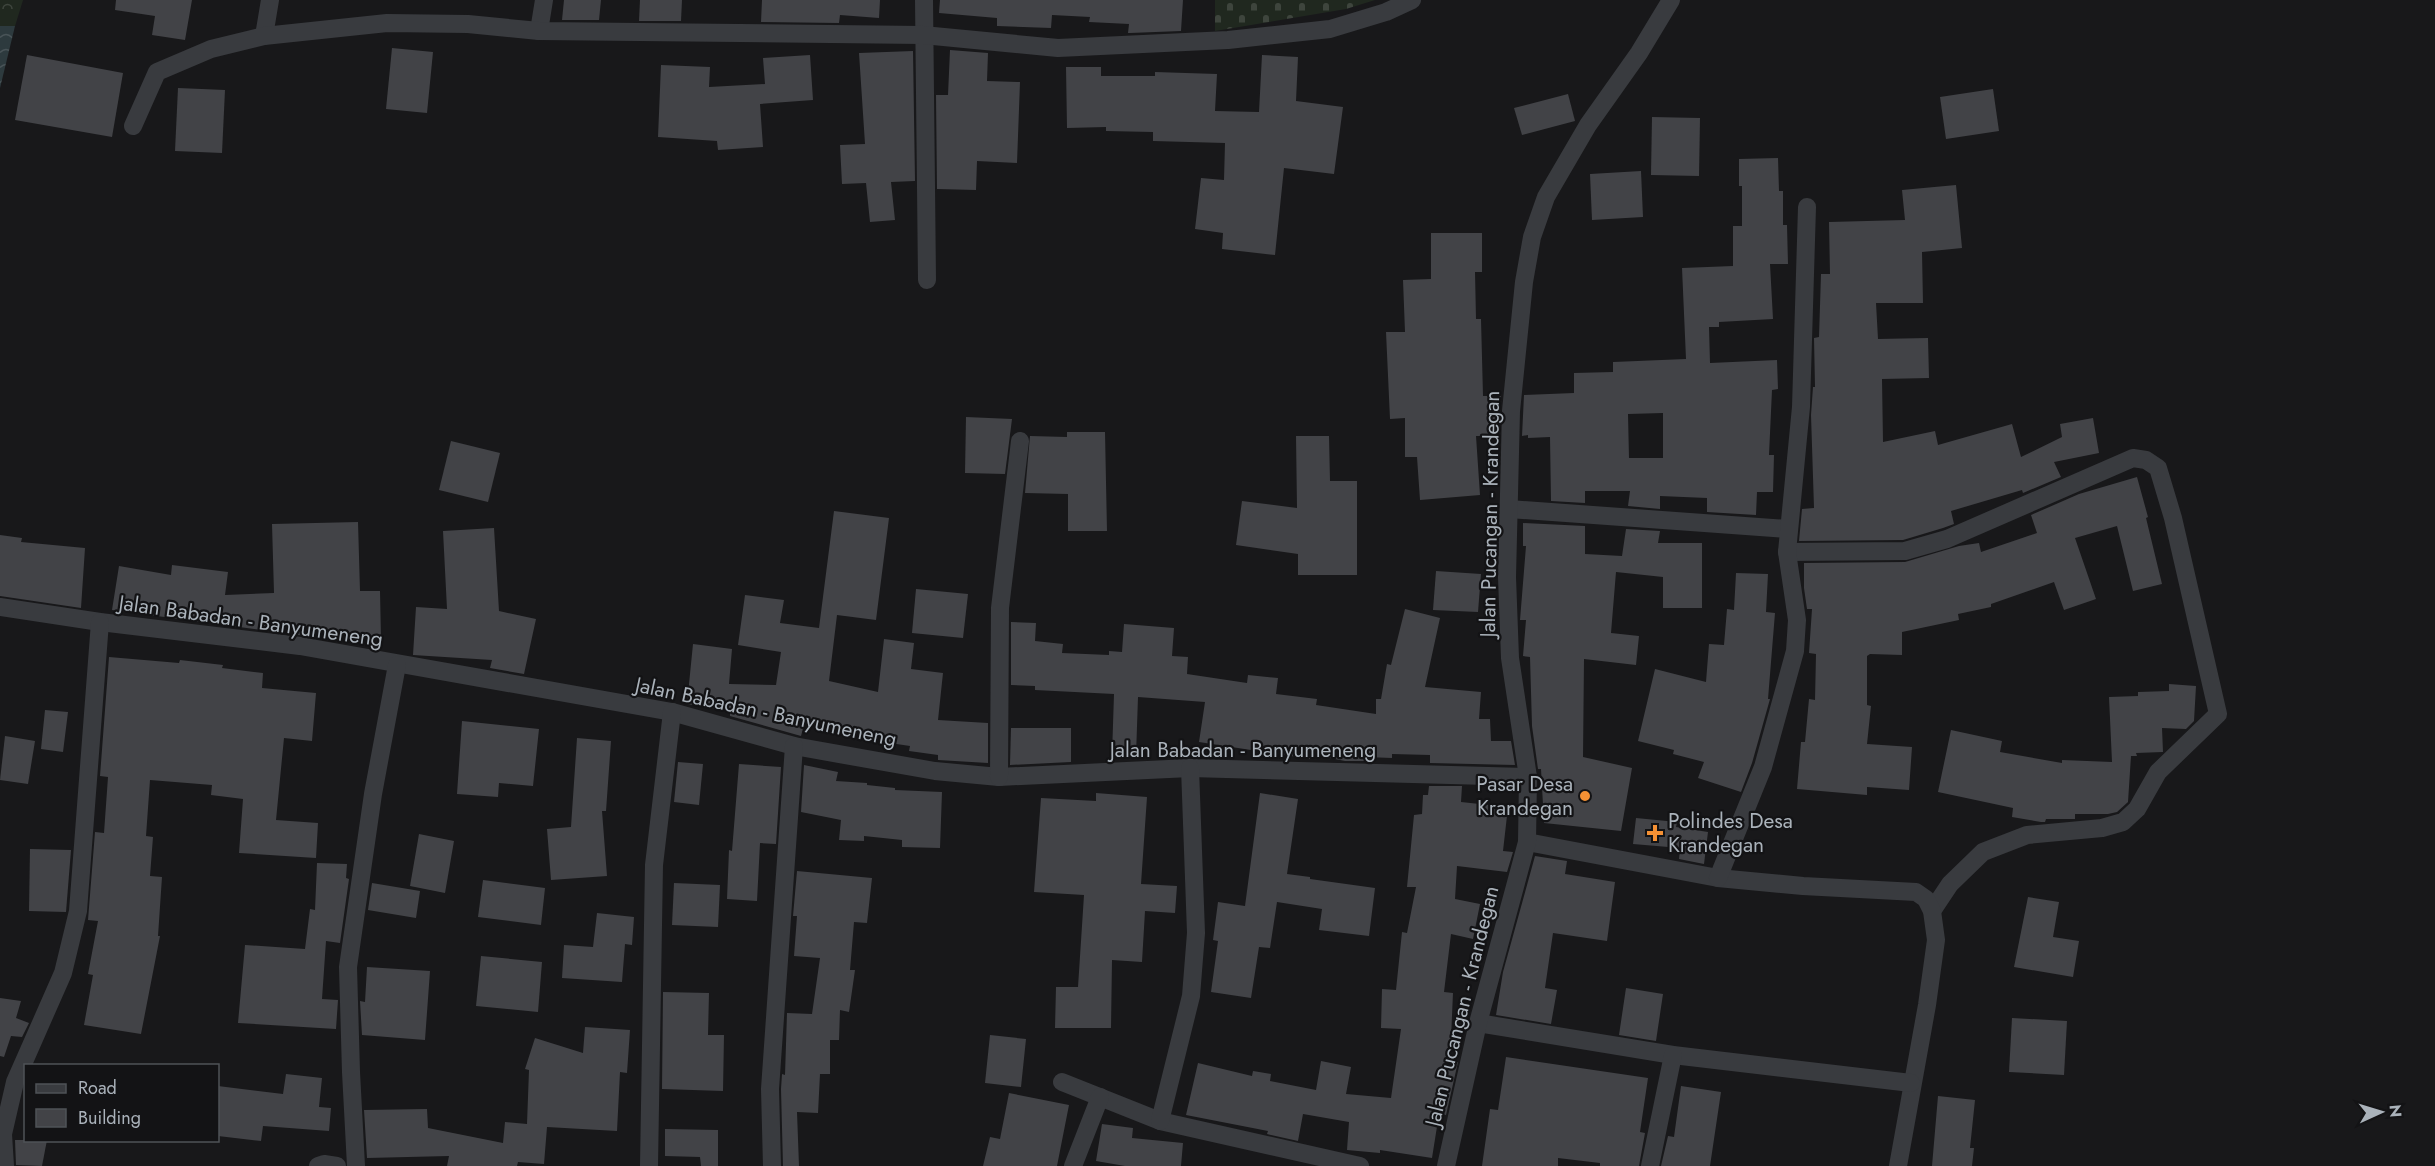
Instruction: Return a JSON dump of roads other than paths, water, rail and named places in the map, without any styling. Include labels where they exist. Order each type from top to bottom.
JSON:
[{"type":"street","points":[[264,36],[270,0]]},
{"type":"street","points":[[539,32],[544,0]]},
{"type":"street","points":[[924,0],[927,280]]},
{"type":"street","points":[[133,126],[157,72],[211,49],[264,36],[387,23],[468,24],[539,32],[923,35],[1058,48],[1228,40],[1330,29],[1386,12],[1412,0]]},
{"type":"street","name":"Jalan Pucangan - Krandegan","points":[[1446,1166],[1478,1023],[1527,842],[1528,777],[1510,658],[1507,577],[1511,411],[1524,282],[1532,237],[1546,197],[1576,146],[1639,53],[1671,0]]},
{"type":"street","points":[[1718,878],[1762,767],[1795,651],[1797,620],[1787,552],[1801,407],[1807,207]]},
{"type":"street","points":[[999,777],[1000,608],[1020,441]]},
{"type":"street","points":[[1787,552],[1905,551],[1947,539],[2133,458],[2146,459],[2158,468],[2191,593],[2218,714],[2158,772],[2138,809],[2123,822],[2102,828],[2027,835],[1983,852],[1950,884],[1932,911]]},
{"type":"street","points":[[1509,509],[1788,529]]},
{"type":"street","name":"Jalan Babadan - Banyumeneng","points":[[0,607],[100,622],[300,646],[672,712],[794,746],[934,771],[999,777],[1190,768],[1528,777]]},
{"type":"street","points":[[4,1166],[3,1134],[15,1083],[63,973],[78,911],[100,622]]},
{"type":"street","points":[[356,1166],[348,967],[373,794],[397,665]]},
{"type":"street","points":[[649,1166],[654,865],[672,712]]},
{"type":"street","points":[[772,1166],[770,1089],[794,746]]},
{"type":"street","points":[[1160,1121],[1191,996],[1196,933],[1190,768]]},
{"type":"street","points":[[1527,842],[1718,878],[1803,886],[1916,892],[1926,899],[1932,911],[1936,940],[1927,1005],[1911,1083],[1898,1166]]},
{"type":"street","points":[[1478,1023],[1673,1055],[1911,1083]]},
{"type":"street","points":[[1650,1166],[1673,1055]]},
{"type":"street","points":[[1062,1082],[1160,1121],[1360,1166]]},
{"type":"street","points":[[1072,1166],[1100,1097]]},
{"type":"street","points":[[318,1166],[324,1164],[337,1166]]},
{"type":"water","points":[[0,26],[15,26],[0,88]]},
{"type":"place","name":"Pasar Desa Krandegan","points":[[1585,796]]},
{"type":"place","name":"Polindes Desa Krandegan","points":[[1655,833]]}]
